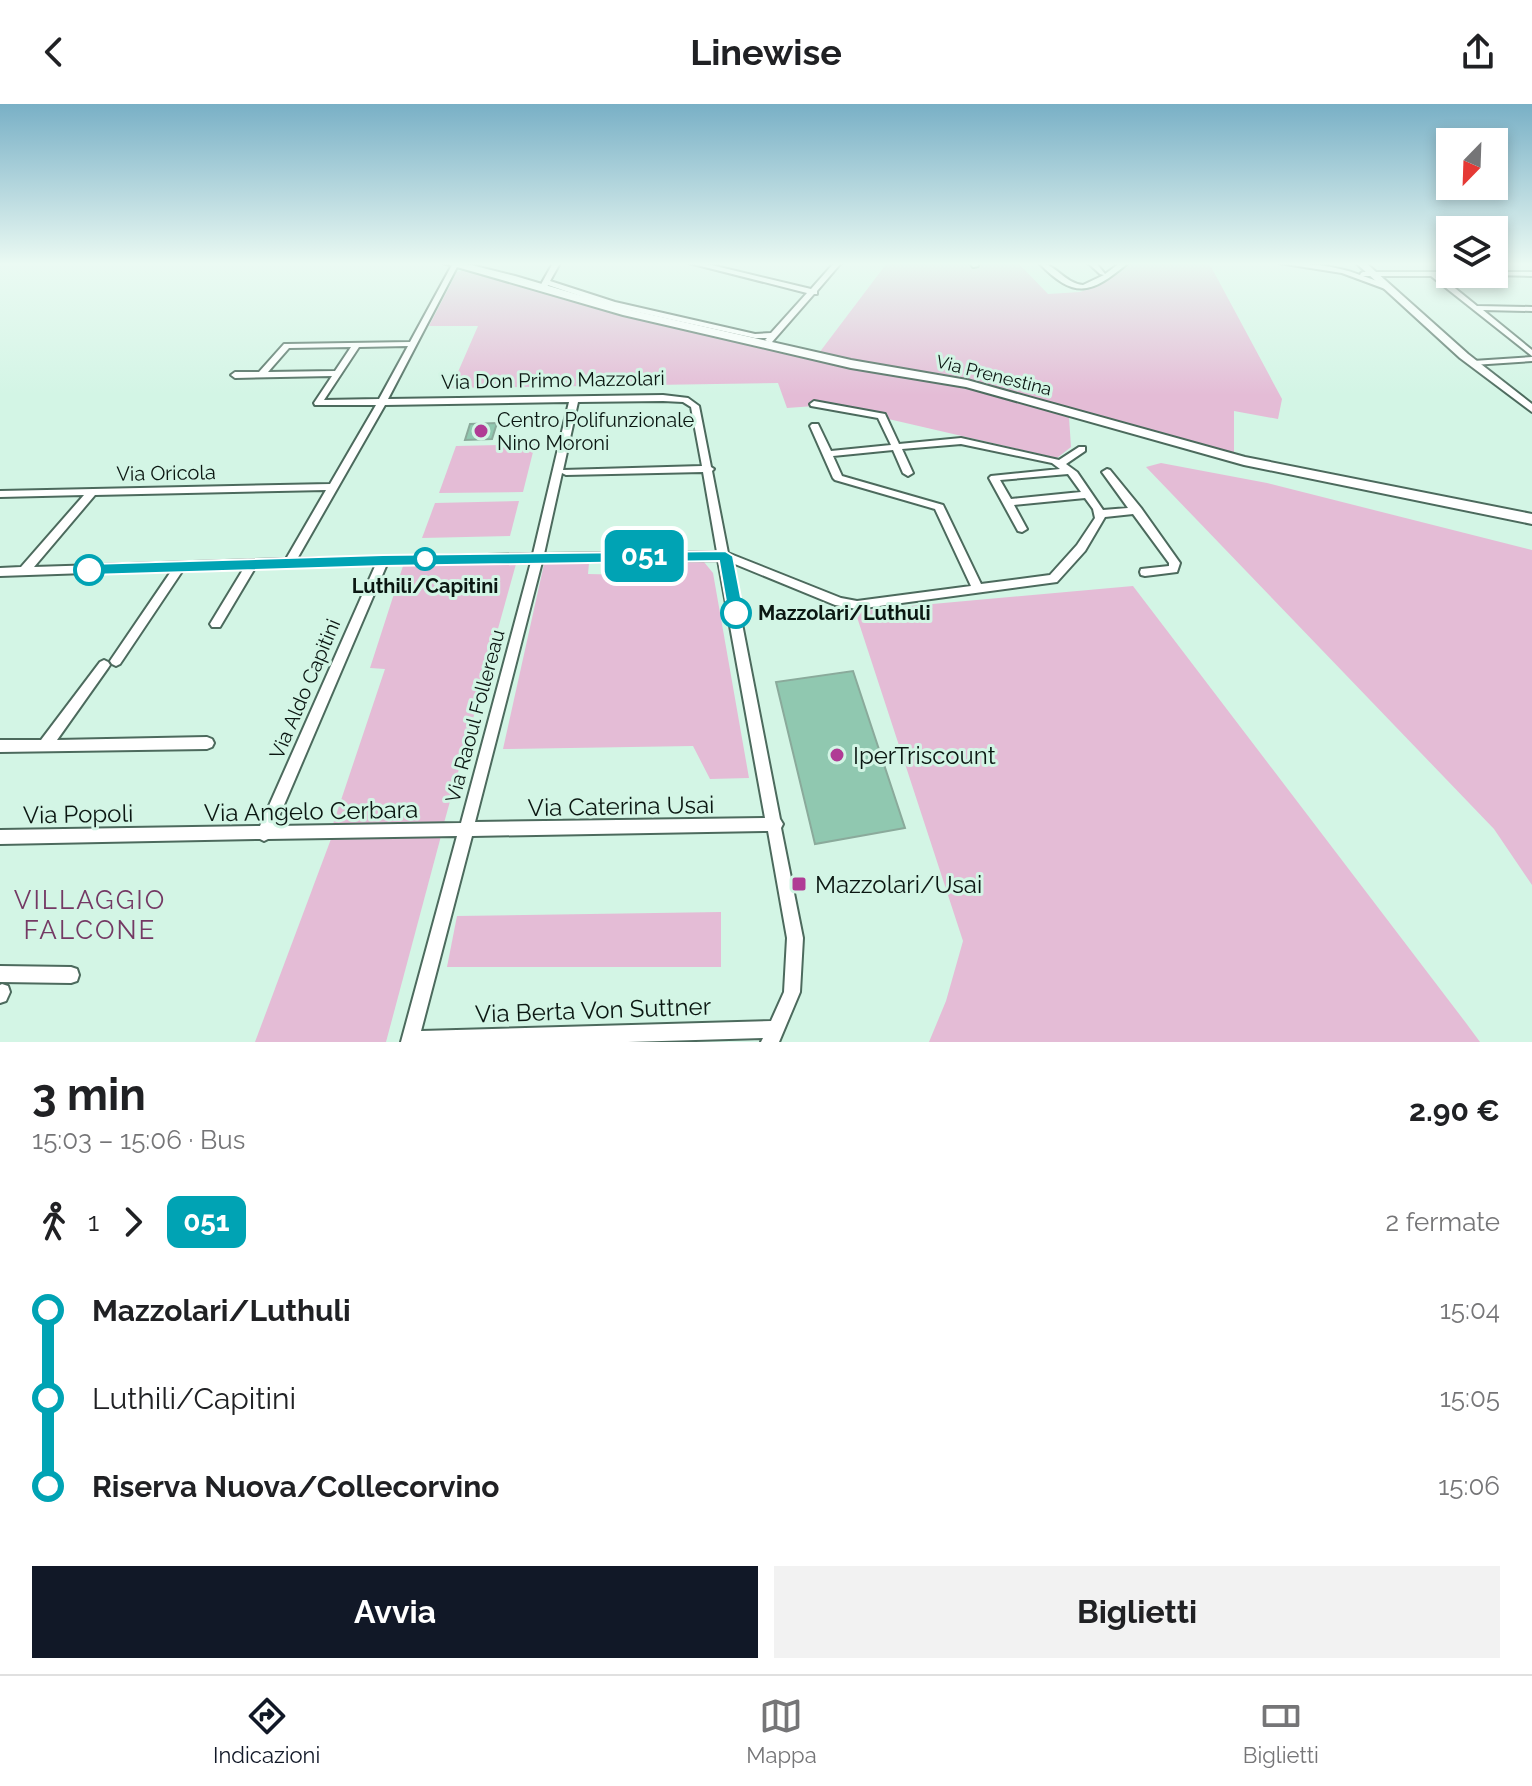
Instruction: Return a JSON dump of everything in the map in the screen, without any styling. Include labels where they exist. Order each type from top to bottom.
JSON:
[{"type":"main road","name":"Via Prenestina","points":[[605,307],[967,384],[1269,466],[1532,519]]},
{"type":"street","points":[[289,563],[382,402],[431,307]]},
{"type":"street","points":[[769,340],[800,307]]},
{"type":"street","points":[[1409,307],[1473,363],[1532,409]]},
{"type":"street","points":[[1475,308],[1532,309]]},
{"type":"street","points":[[1475,308],[1532,357]]},
{"type":"street","points":[[235,375],[338,373],[357,344]]},
{"type":"street","points":[[261,375],[285,347],[413,344]]},
{"type":"street","points":[[1473,363],[1532,357]]},
{"type":"street","name":"Via Don Primo Mazzolari","points":[[338,373],[318,403],[663,398],[691,402],[699,415],[776,824],[796,952],[792,992],[773,1036]]},
{"type":"street","name":"Via Raoul Follereau","points":[[410,1041],[538,557],[574,399]]},
{"type":"street","points":[[814,404],[882,416],[908,473]]},
{"type":"street","points":[[815,426],[833,474],[840,479],[938,506],[978,589]]},
{"type":"street","points":[[826,454],[964,441],[1061,463],[1071,471],[1100,514]]},
{"type":"street","points":[[1061,463],[1082,449]]},
{"type":"street","points":[[566,472],[709,469]]},
{"type":"street","points":[[1022,529],[994,478],[1071,471]]},
{"type":"street","points":[[1107,472],[1176,564],[1171,569],[1145,572]]},
{"type":"street","name":"Via Oricola","points":[[0,494],[333,487]]},
{"type":"street","points":[[24,571],[92,492]]},
{"type":"street","points":[[1007,503],[1088,494]]},
{"type":"street","points":[[1100,514],[1137,510]]},
{"type":"street","points":[[0,572],[383,560],[725,556],[839,602],[857,605],[1056,578],[1081,548],[1100,514]]},
{"type":"street","name":"Via Aldo Capitini","points":[[264,834],[383,560]]},
{"type":"street","points":[[216,624],[251,566]]},
{"type":"street","points":[[45,745],[179,568]]},
{"type":"street","points":[[0,746],[207,743]]},
{"type":"street","name":"Via Caterina Usai","points":[[466,831],[776,824]]},
{"type":"street","name":"Via Angelo Cerbara","points":[[157,835],[466,831]]},
{"type":"street","name":"Via Popoli","points":[[0,837],[157,835]]},
{"type":"street","points":[[1,987],[71,975]]},
{"type":"street","name":"Via Berta Von Suttner","points":[[410,1041],[773,1036]]},
{"type":"shaded area","points":[[439,307],[594,307],[859,369],[954,384],[1069,417],[1071,447],[1057,458],[828,405],[787,408],[778,383],[451,388],[478,326],[429,326]]},
{"type":"shaded area","points":[[854,307],[1232,307],[1282,399],[1278,419],[1234,411],[1234,454],[981,384],[819,353]]},
{"type":"shaded area","points":[[535,444],[523,492],[439,493],[456,446]]},
{"type":"shaded area","points":[[1161,463],[1267,483],[1532,550],[1532,885],[1494,829],[1146,467]]},
{"type":"shaded area","points":[[519,501],[510,536],[422,538],[435,503]]},
{"type":"shaded area","points":[[635,562],[704,562],[713,573],[749,778],[710,779],[693,746],[503,749],[544,564],[589,563],[588,574],[630,575]]},
{"type":"shaded area","points":[[516,564],[444,823],[333,824],[385,669],[370,668],[403,566]]},
{"type":"shaded area","points":[[1133,586],[1480,1042],[929,1042],[946,1001],[963,941],[855,611]]},
{"type":"shaded area","points":[[441,836],[386,1042],[255,1042],[331,839]]},
{"type":"shaded area","points":[[721,912],[721,967],[447,967],[457,916]]},
{"type":"building","name":"Centro Polifunzionale Nino Moroni","points":[[497,423],[492,439],[465,440],[470,424]]},
{"type":"building","name":"IperTriscount","points":[[853,671],[905,828],[815,844],[776,682]]},
{"type":"bus line","name":"051","points":[[89,570],[383,560],[725,556],[736,613]]},
{"type":"place","name":"Centro Polifunzionale Nino Moroni","points":[[481,431]]},
{"type":"place","name":"Luthili/Capitini","points":[[425,559]]},
{"type":"place","name":"Mazzolari/Luthuli","points":[[736,613]]},
{"type":"place","name":"IperTriscount","points":[[837,755]]},
{"type":"place","name":"Mazzolari/Usai","points":[[799,884]]},
{"type":"district","name":"VILLAGGIO FALCONE","points":[[90,915]]}]
